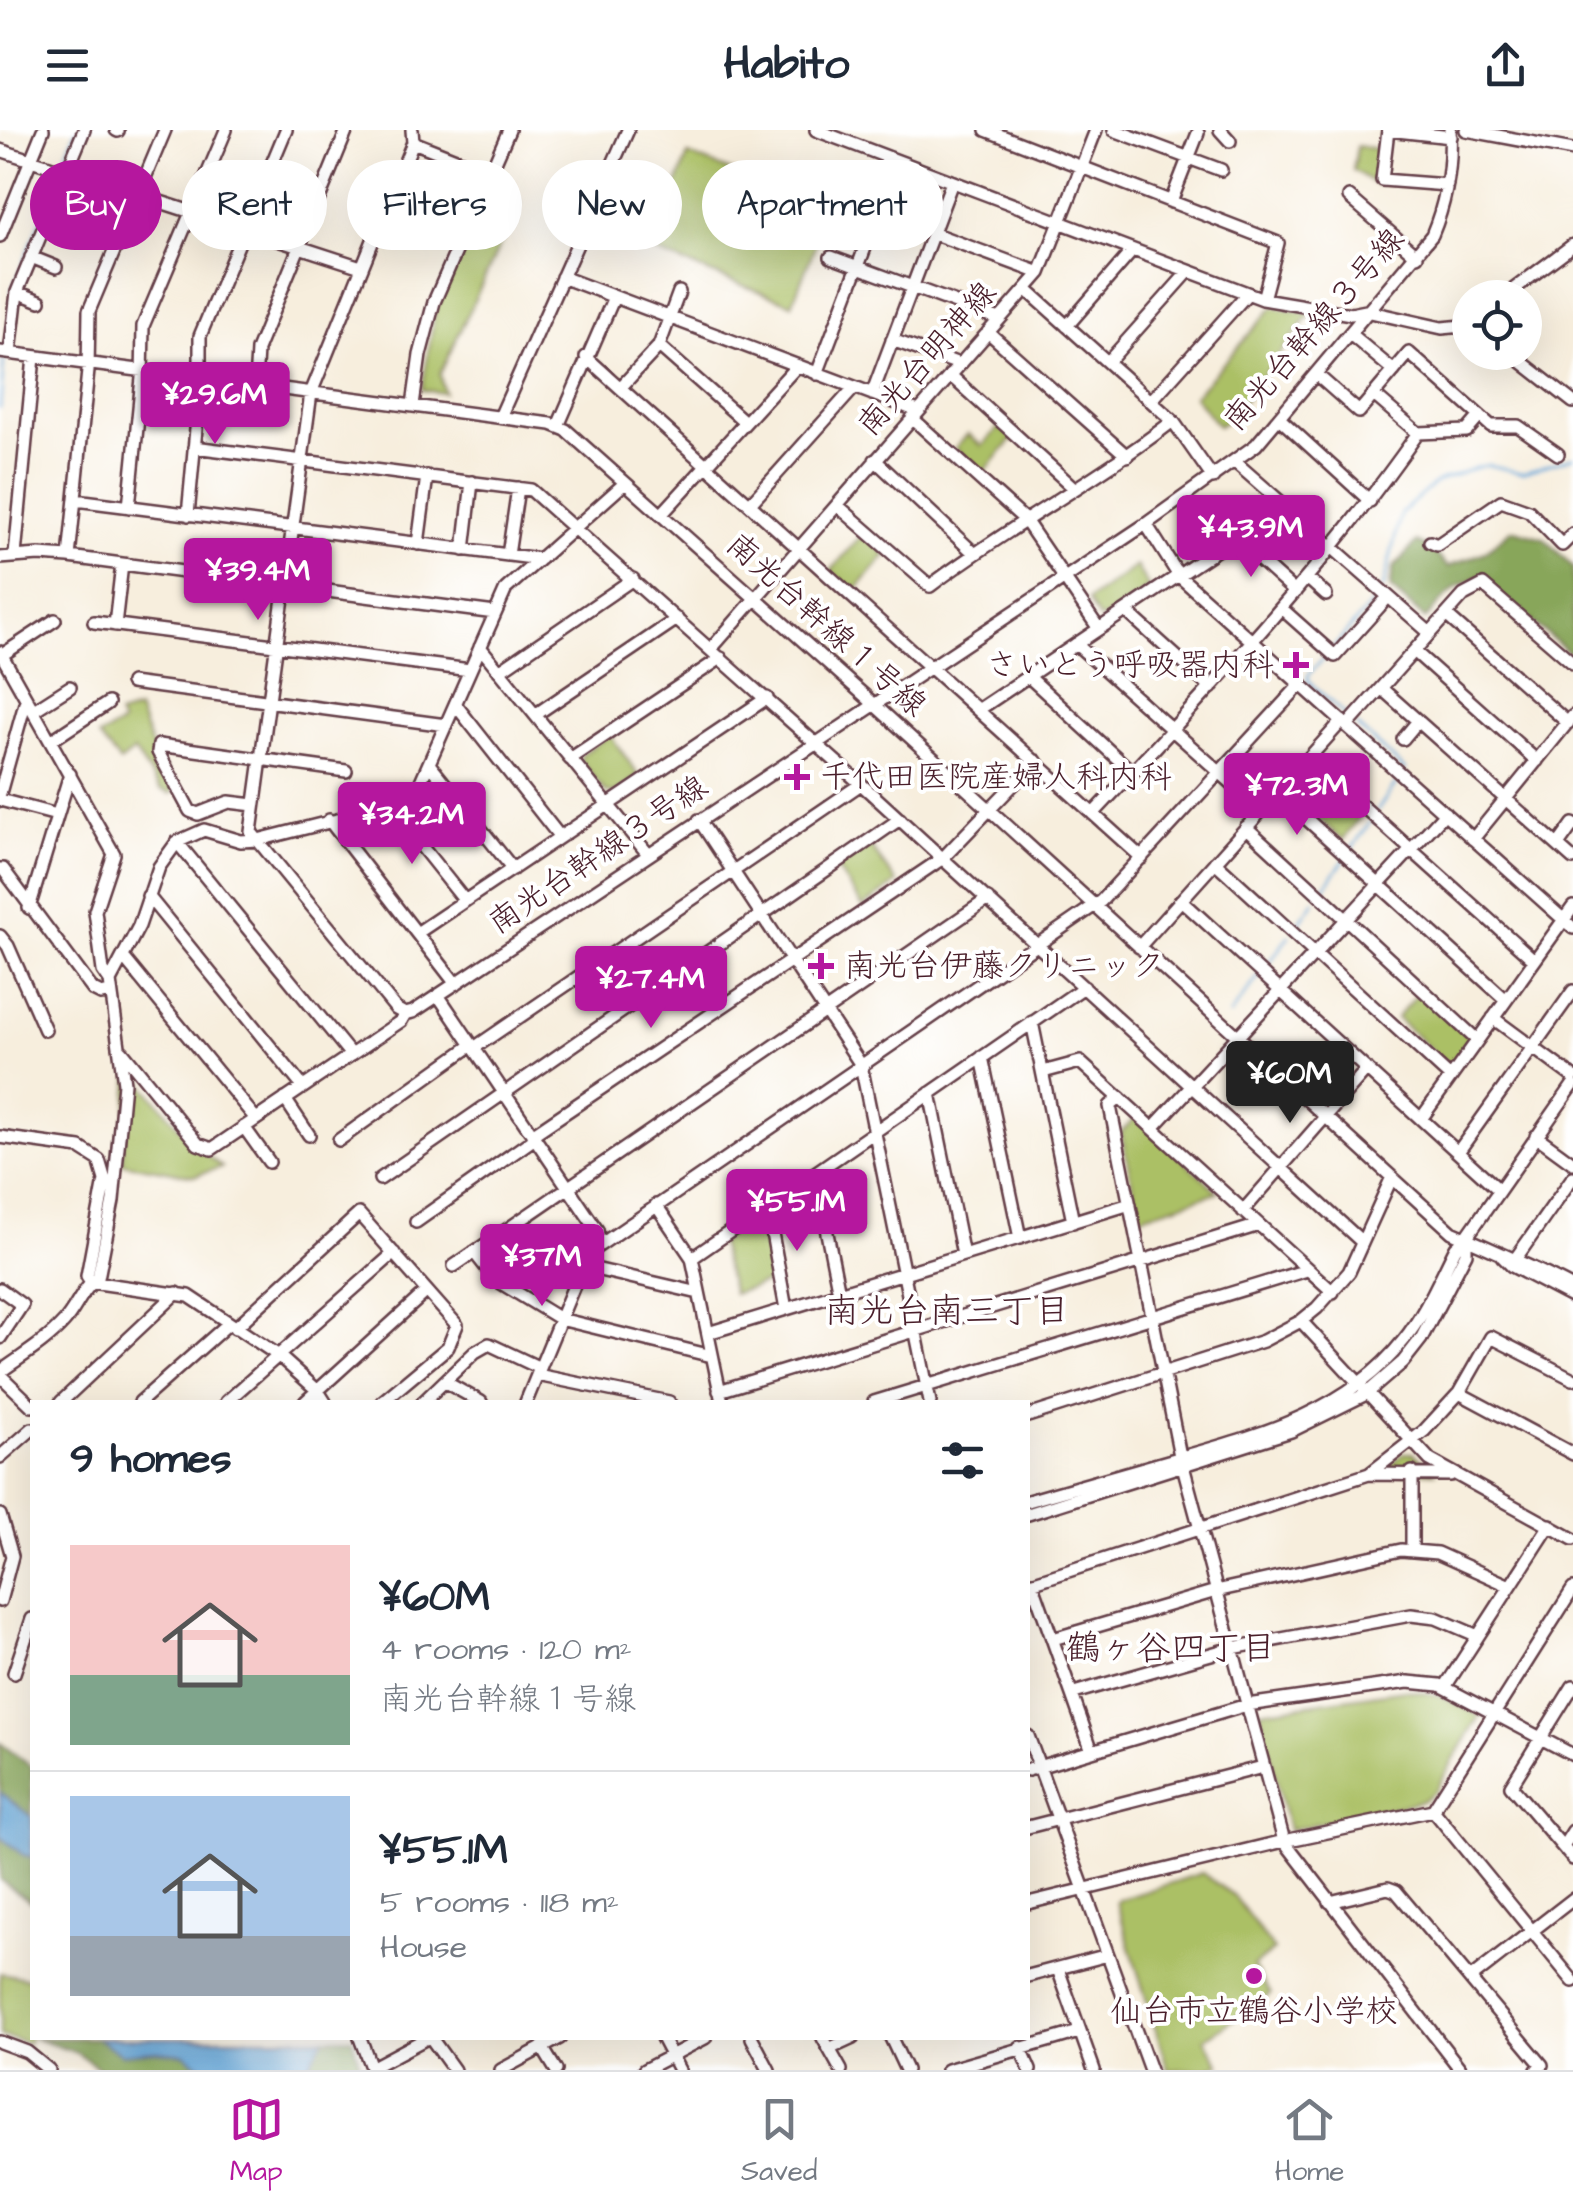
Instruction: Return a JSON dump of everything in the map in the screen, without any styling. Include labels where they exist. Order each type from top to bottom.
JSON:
[{"type":"street","points":[[0,150],[31,160],[44,130]]},
{"type":"street","points":[[69,160],[84,130]]},
{"type":"street","points":[[153,160],[165,130]]},
{"type":"street","points":[[213,160],[226,130]]},
{"type":"street","points":[[274,160],[286,130]]},
{"type":"street","points":[[327,179],[347,130]]},
{"type":"street","points":[[496,160],[509,130]]},
{"type":"street","points":[[500,417],[628,130]]},
{"type":"street","points":[[816,130],[893,160]]},
{"type":"street","points":[[986,130],[1278,243],[1263,299]]},
{"type":"street","name":"南光台明神線","points":[[570,759],[716,654],[755,598],[1040,273],[1096,130]]},
{"type":"street","points":[[1114,130],[1222,170]]},
{"type":"street","points":[[1220,130],[1230,141]]},
{"type":"street","points":[[1447,185],[1382,180],[1388,130],[1450,133]]},
{"type":"street","points":[[1466,130],[1500,133],[1573,150]]},
{"type":"street","points":[[1171,202],[1198,133]]},
{"type":"street","name":"南光台幹線３号線","points":[[122,1051],[198,1144],[212,1149],[402,1021],[405,1014],[456,984],[1213,478],[1256,445],[1432,236],[1447,185],[1450,133]]},
{"type":"street","points":[[405,1014],[396,1009],[251,832],[311,393],[412,136],[463,160]]},
{"type":"street","points":[[0,236],[30,162]]},
{"type":"street","points":[[943,179],[1263,299],[1452,327]]},
{"type":"street","points":[[943,204],[952,182]]},
{"type":"street","points":[[1349,196],[1416,256]]},
{"type":"street","points":[[129,507],[144,326],[182,234]]},
{"type":"street","points":[[943,236],[1040,273]]},
{"type":"street","points":[[1526,280],[1573,245]]},
{"type":"street","points":[[35,250],[18,292],[5,353],[558,426],[614,296]]},
{"type":"street","points":[[69,557],[88,364],[89,311],[115,250]]},
{"type":"street","points":[[188,515],[200,336],[236,250]]},
{"type":"street","points":[[256,386],[257,350],[298,250]]},
{"type":"street","points":[[312,250],[361,267]]},
{"type":"street","points":[[412,405],[434,302],[457,250]]},
{"type":"street","points":[[818,374],[864,250]]},
{"type":"street","points":[[872,394],[925,250]]},
{"type":"street","points":[[1067,326],[1133,250]]},
{"type":"street","points":[[32,257],[56,266]]},
{"type":"street","points":[[832,257],[1000,319]]},
{"type":"street","points":[[1108,362],[1189,272]]},
{"type":"street","points":[[562,277],[872,394],[915,414],[1025,520],[1099,629]]},
{"type":"street","points":[[1026,289],[1173,421],[1213,478]]},
{"type":"street","points":[[18,292],[40,301]]},
{"type":"street","points":[[620,387],[659,346],[679,292]]},
{"type":"street","points":[[1151,401],[1247,294]]},
{"type":"street","points":[[988,332],[1127,456]]},
{"type":"street","points":[[1350,334],[1394,371]]},
{"type":"street","points":[[892,340],[955,370],[1074,488]]},
{"type":"street","points":[[659,346],[745,422]]},
{"type":"street","points":[[1317,375],[1358,412],[1409,353],[1491,426],[1518,426],[1558,454]]},
{"type":"street","points":[[14,556],[34,357]]},
{"type":"street","points":[[586,357],[1142,858]]},
{"type":"street","points":[[662,515],[798,366]]},
{"type":"street","points":[[1532,370],[1573,402]]},
{"type":"street","points":[[750,504],[854,388]]},
{"type":"street","points":[[1374,395],[1418,433],[1467,432],[1480,416]]},
{"type":"street","points":[[1280,418],[1370,501]]},
{"type":"street","points":[[837,505],[930,586],[974,553],[1127,456],[1173,421]]},
{"type":"street","name":"南光台幹線１号線","points":[[558,426],[874,704],[1452,1232],[1502,1256]]},
{"type":"street","points":[[1093,814],[1211,688],[1333,548],[1418,433]]},
{"type":"street","points":[[194,447],[531,490],[767,698],[1362,1242]]},
{"type":"street","points":[[875,460],[974,553]]},
{"type":"street","points":[[1235,462],[1430,633]]},
{"type":"street","points":[[418,544],[427,476]]},
{"type":"street","points":[[464,550],[472,482]]},
{"type":"street","points":[[0,869],[100,994],[110,987],[139,926],[159,867],[177,842],[204,830],[241,841],[258,840],[390,807],[414,797],[506,589],[625,482]]},
{"type":"street","points":[[508,555],[518,488]]},
{"type":"street","points":[[76,500],[540,559]]},
{"type":"street","points":[[1430,542],[1437,545],[1501,500],[1529,512],[1573,556]]},
{"type":"street","points":[[978,710],[1282,506]]},
{"type":"street","points":[[1146,524],[1179,576],[1300,684],[1348,721],[1402,775],[1568,924]]},
{"type":"street","points":[[1562,545],[1573,534]]},
{"type":"street","points":[[1236,538],[1295,592]]},
{"type":"street","points":[[0,558],[69,557],[496,613]]},
{"type":"street","points":[[114,624],[122,564]]},
{"type":"street","points":[[1307,578],[1326,595]]},
{"type":"street","points":[[499,671],[633,579]]},
{"type":"street","points":[[1139,947],[1309,758],[1381,688],[1464,595],[1483,585],[1573,663]]},
{"type":"street","points":[[1281,608],[1334,656],[1384,594]]},
{"type":"street","points":[[1126,611],[1211,688]]},
{"type":"street","points":[[1446,615],[1570,720],[1473,839]]},
{"type":"street","points":[[535,716],[677,618]]},
{"type":"street","points":[[30,1404],[0,1373],[52,1334],[98,1278],[114,1201],[124,1083],[122,1051],[110,987],[103,971],[95,911],[114,854],[1,654],[56,620]]},
{"type":"street","points":[[94,622],[470,670]]},
{"type":"street","points":[[1076,644],[1262,810]]},
{"type":"street","points":[[480,648],[648,854]]},
{"type":"street","points":[[1414,651],[1537,761]]},
{"type":"street","points":[[1028,676],[1132,772]]},
{"type":"street","points":[[131,682],[446,725]]},
{"type":"street","points":[[527,1400],[587,1254],[1094,906],[1300,684]]},
{"type":"street","points":[[57,815],[0,797],[16,735],[30,705],[70,687]]},
{"type":"street","points":[[1381,688],[1573,859]]},
{"type":"street","points":[[418,933],[767,698]]},
{"type":"street","points":[[52,740],[108,703]]},
{"type":"street","points":[[455,704],[560,837]]},
{"type":"street","points":[[1403,738],[1418,722]]},
{"type":"street","points":[[0,732],[16,735]]},
{"type":"street","points":[[254,804],[230,802],[198,814],[190,811],[158,752],[159,745],[346,771]]},
{"type":"street","points":[[1309,758],[1534,960]]},
{"type":"street","points":[[416,1222],[943,858],[1036,761]]},
{"type":"street","points":[[428,764],[513,869]]},
{"type":"street","points":[[29,908],[70,774]]},
{"type":"street","points":[[339,1140],[862,784]]},
{"type":"street","points":[[1278,793],[1506,1000]]},
{"type":"street","points":[[390,807],[466,901]]},
{"type":"street","points":[[1153,1128],[1444,813]]},
{"type":"street","points":[[380,1180],[900,819]]},
{"type":"street","points":[[329,820],[456,984]]},
{"type":"street","points":[[699,820],[861,1065],[930,1400]]},
{"type":"street","points":[[1558,845],[1573,824]]},
{"type":"street","points":[[1246,828],[1477,1040]]},
{"type":"street","points":[[177,842],[351,1055]]},
{"type":"street","points":[[1215,862],[1450,1078]]},
{"type":"street","points":[[148,896],[303,1087]]},
{"type":"street","points":[[454,1266],[988,899]]},
{"type":"street","points":[[1181,900],[1498,1190]]},
{"type":"street","points":[[1421,1119],[1534,960],[1568,924],[1573,907]]},
{"type":"street","points":[[3,943],[46,1030]]},
{"type":"street","points":[[123,957],[250,1123],[270,1162]]},
{"type":"street","points":[[692,1258],[1084,987]]},
{"type":"street","points":[[1458,1152],[1573,991]]},
{"type":"street","points":[[438,995],[597,1230],[599,1244]]},
{"type":"street","points":[[1030,1513],[1289,1424],[1362,1389],[1409,1333],[1456,1246],[1466,1238],[1573,1081],[1493,1018]]},
{"type":"street","points":[[1032,1022],[1073,1222]]},
{"type":"street","points":[[982,1057],[1020,1238]]},
{"type":"street","points":[[1043,1072],[1080,1062],[1333,1292]]},
{"type":"street","points":[[1243,1210],[1367,1069]]},
{"type":"street","points":[[930,1093],[963,1255]]},
{"type":"street","points":[[1120,1098],[1110,1106],[1182,1462],[1284,1841],[1455,2068]]},
{"type":"street","points":[[285,1100],[309,1135]]},
{"type":"street","points":[[1536,1136],[1573,1163]]},
{"type":"street","points":[[0,1138],[80,1148],[99,1160],[105,1180],[86,1276],[91,1282],[177,1293],[214,1310],[279,1356],[322,1396],[427,1291]]},
{"type":"street","points":[[815,1173],[838,1293]]},
{"type":"street","points":[[1030,1415],[1263,1341],[1301,1321],[1349,1272],[1392,1178]]},
{"type":"street","points":[[1516,1258],[1572,1181]]},
{"type":"street","points":[[708,1333],[1130,1204]]},
{"type":"street","points":[[656,1206],[692,1258],[721,1397],[914,1331],[1259,1226]]},
{"type":"street","points":[[767,1206],[786,1309]]},
{"type":"street","points":[[142,1400],[359,1214],[456,1325],[448,1347],[384,1400]]},
{"type":"street","points":[[474,1252],[496,1280],[560,1319],[712,1356]]},
{"type":"street","points":[[228,1400],[394,1254]]},
{"type":"street","points":[[1502,1256],[1516,1258],[1573,1288]]},
{"type":"street","points":[[1502,1256],[1512,1266],[1573,1298]]},
{"type":"street","points":[[582,1266],[699,1293]]},
{"type":"street","points":[[880,1400],[1307,1270]]},
{"type":"street","points":[[0,1289],[22,1304],[0,1338]]},
{"type":"street","points":[[63,1400],[177,1293]]},
{"type":"street","points":[[1301,1321],[1410,1442],[1454,1475],[1573,1539]]},
{"type":"street","points":[[1369,1474],[1424,1431],[1458,1394],[1490,1336],[1573,1379]]},
{"type":"street","points":[[425,1400],[474,1352],[489,1344],[539,1372],[608,1396],[647,1400]]},
{"type":"street","points":[[445,1382],[476,1400]]},
{"type":"street","points":[[1458,1394],[1573,1454]]},
{"type":"street","points":[[0,1457],[30,1431]]},
{"type":"street","points":[[1030,1500],[1182,1462]]},
{"type":"street","points":[[1412,1472],[1412,1551]]},
{"type":"street","points":[[1092,1751],[1074,1693],[1030,1583],[1369,1474],[1454,1475]]},
{"type":"street","points":[[0,1514],[12,1556],[5,1562],[0,1601]]},
{"type":"street","points":[[1445,1687],[1550,1525]]},
{"type":"street","points":[[1053,1639],[1216,1591],[1338,1562],[1412,1551],[1437,1554],[1510,1586]]},
{"type":"street","points":[[1030,1903],[1284,1841],[1433,1810],[1573,1590]]},
{"type":"street","points":[[1074,1693],[1232,1648],[1411,1615],[1436,1618],[1478,1636]]},
{"type":"street","points":[[14,1673],[30,1625]]},
{"type":"street","points":[[1150,2070],[1086,1888],[1033,1768],[1247,1705],[1408,1682],[1445,1687],[1573,1755]]},
{"type":"street","points":[[1573,1687],[1511,1786],[1573,1859]]},
{"type":"street","points":[[1030,1826],[1263,1767]]},
{"type":"street","points":[[1433,1810],[1573,1981]]},
{"type":"street","points":[[1563,1847],[1573,1831]]},
{"type":"street","points":[[1330,1902],[1388,1888],[1396,1891],[1542,2065],[1537,2070]]},
{"type":"street","points":[[1470,1979],[1573,1898]]},
{"type":"street","points":[[1030,1976],[1108,1954]]},
{"type":"street","points":[[1058,1969],[1094,2070]]},
{"type":"street","points":[[947,2070],[1079,2032]]},
{"type":"street","points":[[361,2040],[372,2069],[425,2040]]},
{"type":"street","points":[[431,2040],[454,2070]]},
{"type":"street","points":[[501,2070],[556,2040]]},
{"type":"street","points":[[663,2040],[679,2070]]},
{"type":"street","points":[[644,2070],[701,2040]]},
{"type":"street","points":[[753,2040],[769,2070]]},
{"type":"street","points":[[892,2040],[906,2070]]},
{"type":"street","points":[[0,2042],[27,2052],[49,2070]]},
{"type":"street","points":[[826,2043],[840,2070]]},
{"type":"street","points":[[542,2047],[556,2070]]},
{"type":"street","points":[[1020,2047],[1030,2070]]},
{"type":"green space","points":[[1357,146],[1382,149],[1377,185],[1353,170]]},
{"type":"green space","points":[[688,155],[702,160],[702,250],[814,250],[792,304],[652,251],[682,250],[682,171]]},
{"type":"green space","points":[[463,250],[498,250],[440,374],[444,393],[422,390],[435,311]]},
{"type":"green space","points":[[1273,307],[1311,314],[1229,419],[1218,426],[1194,396]]},
{"type":"green space","points":[[999,427],[1013,439],[983,473],[955,448],[968,434],[982,446]]},
{"type":"green space","points":[[1512,529],[1544,538],[1573,567],[1573,656],[1478,577],[1455,588],[1425,619],[1390,588],[1393,568],[1417,542],[1432,550],[1448,567],[1485,552]]},
{"type":"green space","points":[[863,533],[886,555],[854,592],[831,571]]},
{"type":"green space","points":[[1136,566],[1149,588],[1099,619],[1088,600]]},
{"type":"green space","points":[[138,710],[175,789],[171,794],[160,789],[134,751],[120,762],[99,737],[122,724],[118,716]]},
{"type":"green space","points":[[610,735],[639,776],[615,794],[606,792],[581,761],[581,755]]},
{"type":"green space","points":[[1311,765],[1364,811],[1343,840],[1291,795],[1290,789]]},
{"type":"green space","points":[[868,843],[897,883],[863,907],[836,867]]},
{"type":"green space","points":[[1420,991],[1468,1035],[1470,1042],[1454,1065],[1448,1065],[1396,1018]]},
{"type":"green space","points":[[130,1068],[195,1146],[222,1167],[194,1176],[122,1163]]},
{"type":"green space","points":[[1137,1116],[1218,1192],[1139,1217],[1121,1132]]},
{"type":"green space","points":[[761,1214],[776,1280],[733,1294],[719,1243]]},
{"type":"green space","points":[[1404,1453],[1413,1453],[1435,1472],[1383,1472]]},
{"type":"green space","points":[[1405,1690],[1439,1695],[1480,1716],[1435,1791],[1422,1801],[1288,1830],[1260,1711]]},
{"type":"green space","points":[[0,1743],[30,1766],[30,1901],[0,1880]]},
{"type":"green space","points":[[1202,1873],[1234,1896],[1274,1950],[1253,1966],[1271,1994],[1205,2039],[1220,2065],[1205,2070],[1168,2070],[1116,1901]]},
{"type":"green space","points":[[0,1973],[30,1979],[29,2043],[0,2036]]},
{"type":"green space","points":[[39,2040],[353,2040],[362,2070],[102,2070],[75,2052]]},
{"type":"water","points":[[0,1792],[30,1815],[30,1857],[0,1837]]},
{"type":"water","points":[[100,2040],[323,2040],[306,2070],[206,2070],[184,2054],[121,2054]]},
{"type":"waterway","points":[[64,160],[76,130]]},
{"type":"waterway","points":[[12,292],[30,247]]},
{"type":"waterway","points":[[0,408],[4,359]]},
{"type":"waterway","points":[[1383,588],[1401,513],[1436,482],[1488,465],[1522,473],[1573,457]]},
{"type":"waterway","points":[[1332,649],[1379,595]]},
{"type":"waterway","points":[[1327,655],[1308,675],[1308,681],[1347,717]]},
{"type":"waterway","points":[[1357,726],[1405,770]]},
{"type":"waterway","points":[[1377,811],[1398,781]]},
{"type":"waterway","points":[[1349,853],[1370,822]]},
{"type":"waterway","points":[[1323,889],[1345,859]]},
{"type":"waterway","points":[[1294,930],[1315,900]]},
{"type":"waterway","points":[[1264,970],[1289,936]]},
{"type":"waterway","points":[[1230,1015],[1259,976]]},
{"type":"place","name":"さいとう呼吸器内科","points":[[1296,665]]},
{"type":"place","name":"千代田医院産婦人科内科","points":[[797,777]]},
{"type":"place","name":"南光台伊藤クリニック","points":[[821,966]]},
{"type":"place","name":"仙台市立鶴谷小学校","points":[[1254,1976]]},
{"type":"district","name":"南光台南三丁目","points":[[947,1311]]},
{"type":"district","name":"鶴ヶ谷四丁目","points":[[1171,1648]]}]
